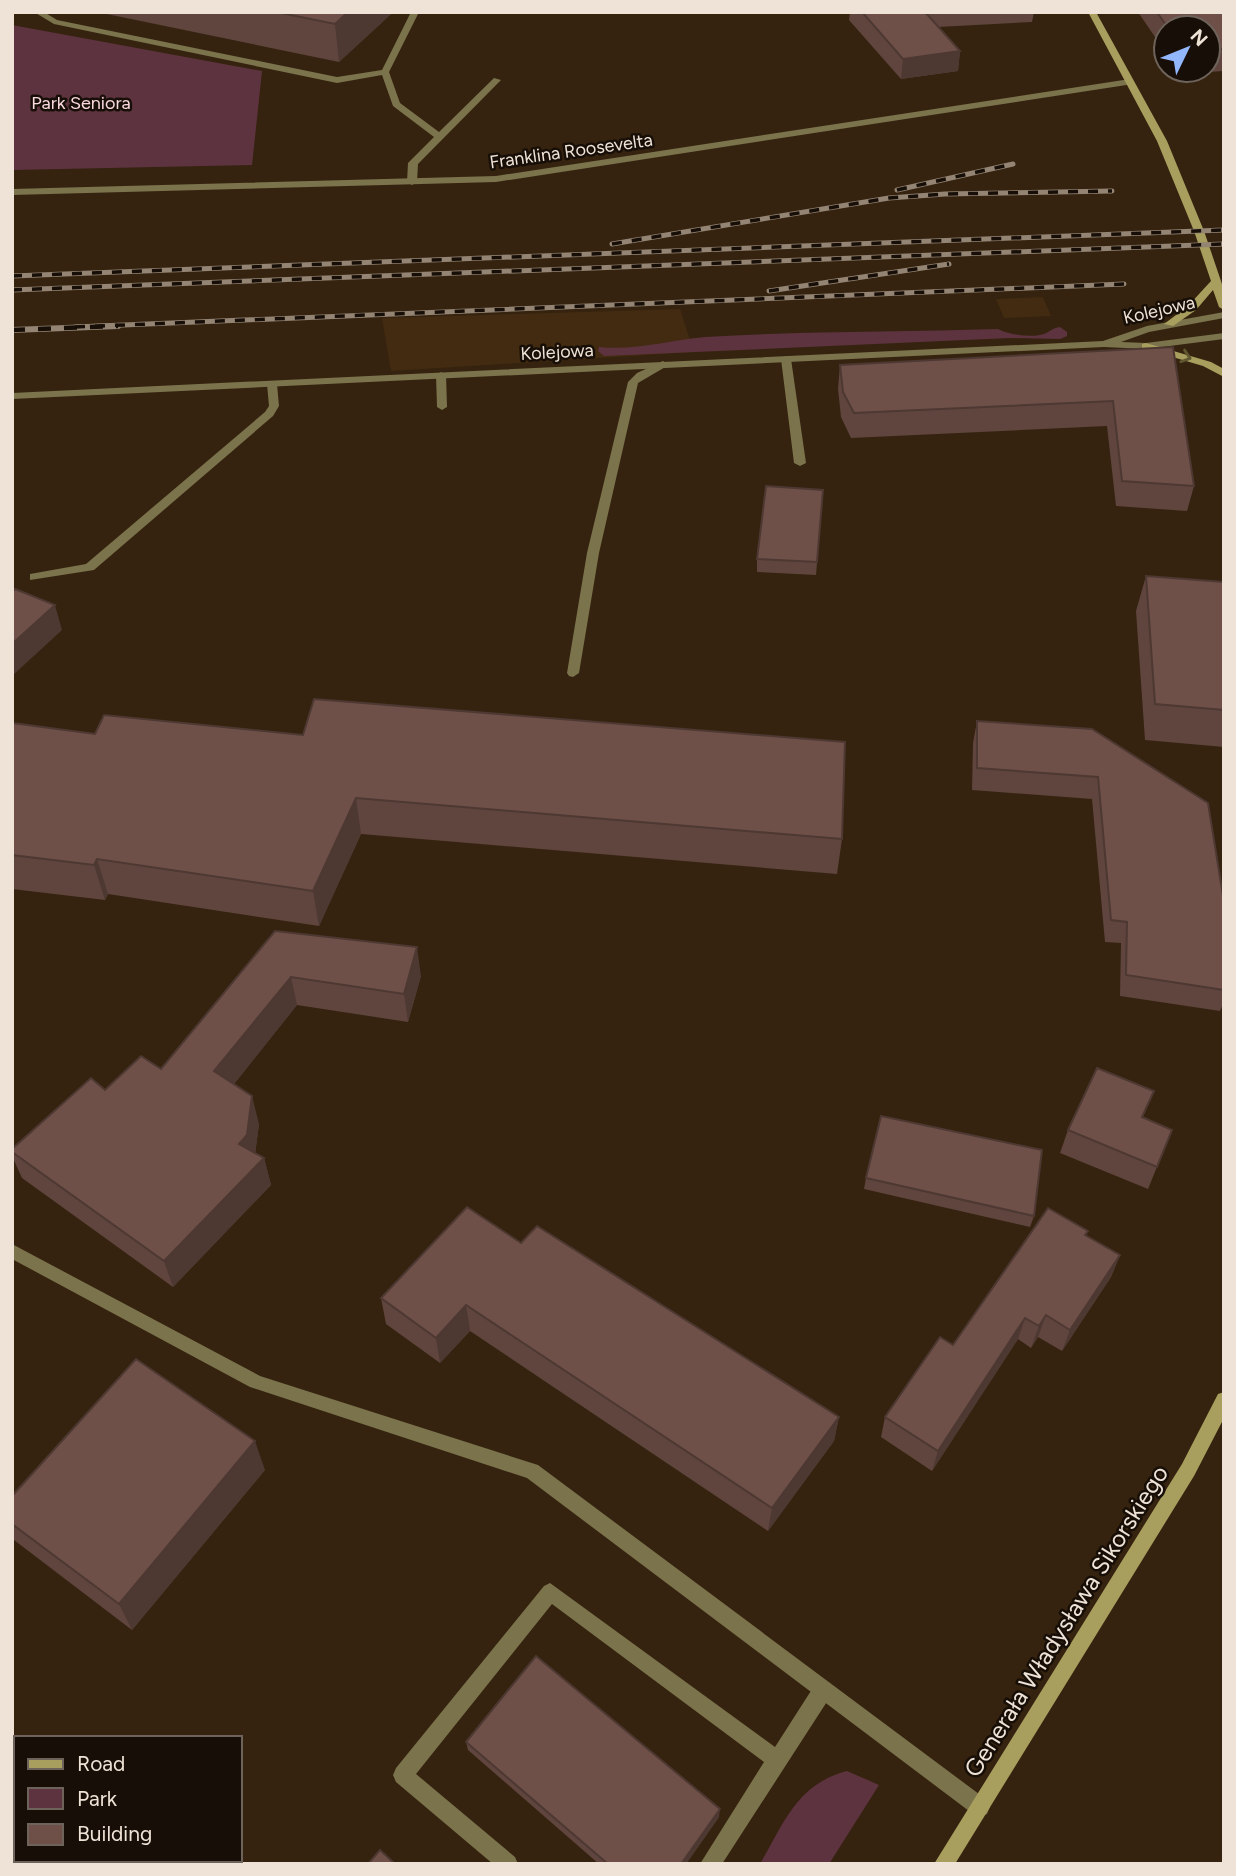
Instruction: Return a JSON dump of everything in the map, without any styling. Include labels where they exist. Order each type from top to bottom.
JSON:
[{"type":"main road","points":[[1092,12],[1162,141],[1218,279],[1224,307]]},
{"type":"main road","points":[[1169,324],[1192,308],[1218,279]]},
{"type":"main road","points":[[1146,346],[1207,364],[1224,374]]},
{"type":"main road","name":"Generała Władysława Sikorskiego","points":[[944,1864],[1188,1469],[1224,1400]]},
{"type":"street","points":[[38,12],[54,22],[337,80],[385,72]]},
{"type":"street","points":[[415,12],[385,72],[396,104],[438,136]]},
{"type":"street","points":[[412,182],[413,163],[496,80]]},
{"type":"street","name":"Franklina Roosevelta","points":[[12,192],[496,179],[1130,82]]},
{"type":"street","name":"Kolejowa","points":[[1104,344],[1169,324],[1224,315]]},
{"type":"street","name":"Kolejowa","points":[[12,396],[1104,344],[1146,346],[1224,336]]},
{"type":"street","points":[[786,359],[800,463]]},
{"type":"street","points":[[573,673],[593,553],[633,382],[663,364]]},
{"type":"street","points":[[441,375],[442,407]]},
{"type":"street","points":[[34,577],[90,567],[269,414],[274,406],[272,384]]},
{"type":"street","points":[[12,1251],[256,1382],[532,1471],[980,1807]]},
{"type":"street","points":[[508,1864],[403,1775],[550,1592],[777,1760]]},
{"type":"street","points":[[710,1864],[823,1690]]},
{"type":"shaded area","points":[[1043,297],[1051,316],[1004,318],[996,299]]},
{"type":"shaded area","points":[[680,309],[694,352],[391,371],[382,318]]},
{"type":"green space","name":"Park Seniora","points":[[12,25],[262,71],[252,165],[12,170]]},
{"type":"green space","points":[[1060,327],[1067,332],[1067,336],[1060,339],[1010,338],[604,356],[598,351],[599,347],[626,348],[705,337],[742,335],[998,329],[1033,336]]},
{"type":"green space","points":[[847,1771],[879,1785],[829,1864],[760,1864],[785,1820],[804,1795],[830,1777]]},
{"type":"building","points":[[276,12],[348,12],[335,24]]},
{"type":"building","points":[[862,12],[925,12],[960,51],[903,59]]},
{"type":"building","points":[[1157,12],[1224,12],[1224,49],[1222,14]]},
{"type":"building","points":[[1173,347],[1194,486],[1122,481],[1113,401],[854,413],[843,392],[840,365]]},
{"type":"building","points":[[766,486],[823,490],[817,562],[757,559]]},
{"type":"building","points":[[1146,576],[1224,582],[1224,710],[1155,704]]},
{"type":"building","points":[[15,589],[55,605],[12,644],[12,592]]},
{"type":"building","points":[[314,699],[845,742],[842,839],[356,798],[313,891],[97,859],[94,865],[12,855],[12,723],[95,734],[104,715],[303,735]]},
{"type":"building","points":[[977,721],[1092,729],[1208,803],[1224,902],[1224,990],[1126,975],[1127,922],[1111,920],[1098,777],[977,768]]},
{"type":"building","points":[[275,931],[417,947],[404,994],[291,977],[214,1071],[252,1096],[247,1135],[239,1144],[264,1158],[164,1261],[12,1152],[12,1149],[91,1078],[105,1090],[141,1056],[161,1069]]},
{"type":"building","points":[[1097,1068],[1154,1091],[1142,1117],[1172,1130],[1157,1167],[1068,1130]]},
{"type":"building","points":[[881,1116],[1042,1150],[1034,1216],[866,1178]]},
{"type":"building","points":[[467,1207],[521,1243],[537,1226],[839,1417],[772,1508],[466,1305],[436,1338],[381,1298]]},
{"type":"building","points":[[1048,1208],[1088,1231],[1085,1235],[1120,1255],[1070,1330],[1046,1315],[1039,1326],[1025,1318],[938,1451],[885,1417],[940,1337],[953,1345]]},
{"type":"building","points":[[136,1359],[255,1441],[119,1604],[12,1524],[12,1496]]},
{"type":"building","points":[[536,1656],[720,1809],[681,1864],[608,1864],[466,1742]]},
{"type":"building","points":[[380,1850],[395,1864],[368,1864]]},
{"type":"railway","points":[[897,190],[1013,164]]},
{"type":"railway","points":[[612,244],[889,198],[945,194],[1112,191]]},
{"type":"railway","points":[[12,276],[1224,230]]},
{"type":"railway","points":[[12,290],[1224,244]]},
{"type":"railway","points":[[769,291],[949,264]]},
{"type":"railway","points":[[75,327],[1124,284]]},
{"type":"railway","points":[[12,330],[118,326]]}]
